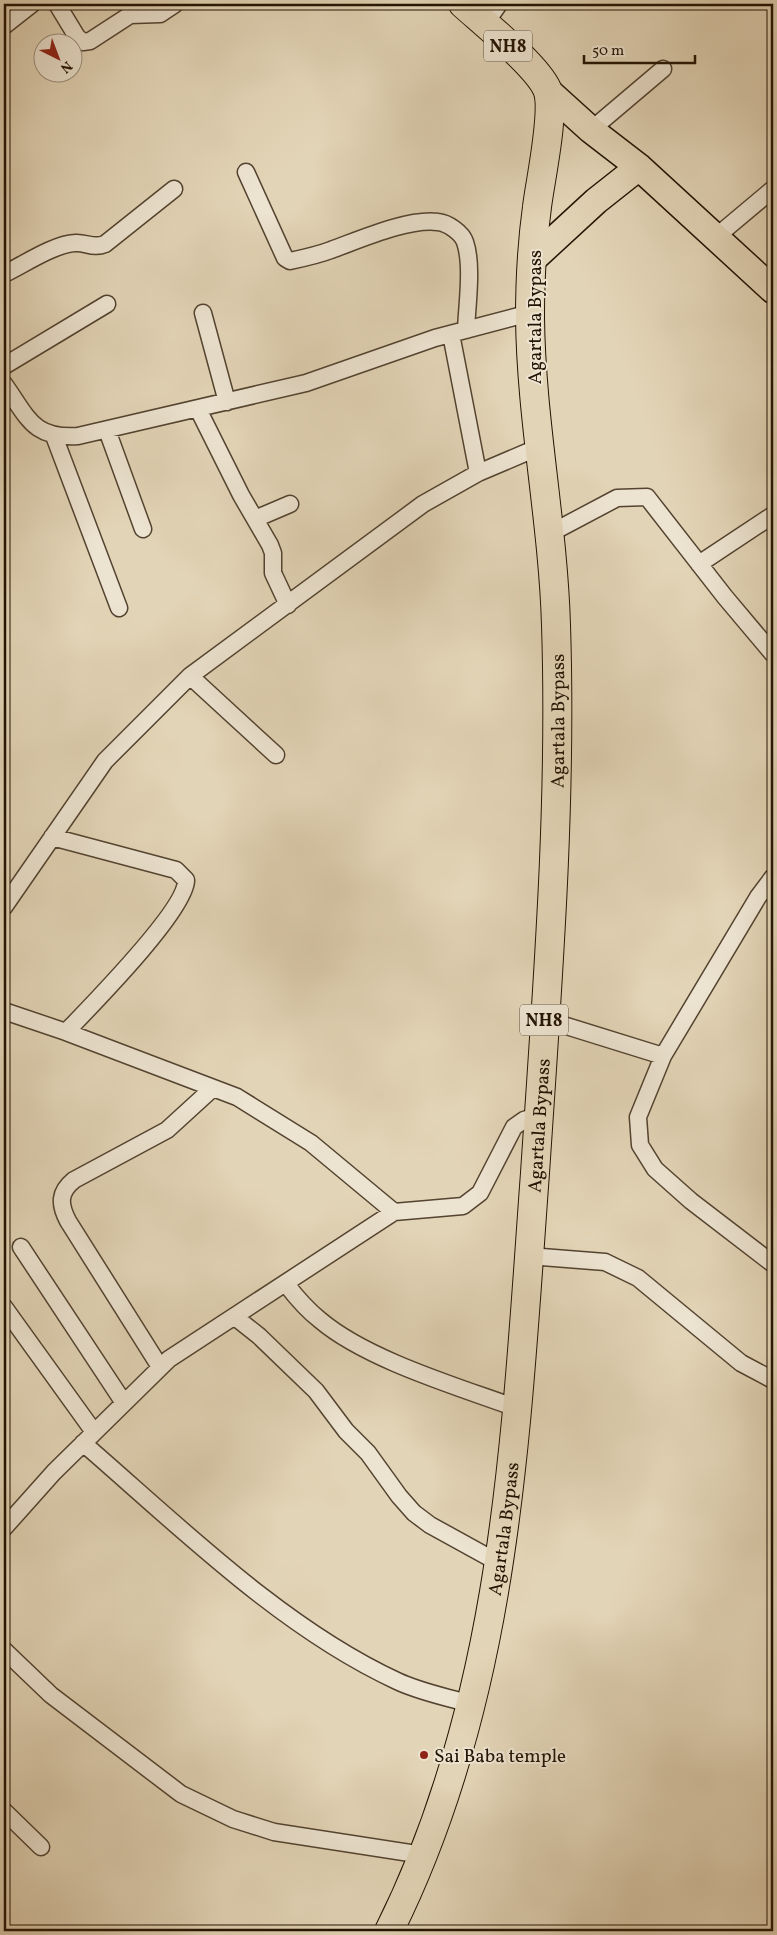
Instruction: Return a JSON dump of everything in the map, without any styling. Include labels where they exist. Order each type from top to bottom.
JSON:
[{"type":"highway","name":"NH8","points":[[464,4],[492,14],[549,92]]},
{"type":"highway","name":"Agartala Bypass","points":[[389,1931],[422,1859],[445,1798],[470,1704],[499,1563],[519,1409],[540,1115],[558,733],[556,617],[539,446],[530,313],[532,260],[548,120],[549,92]]},
{"type":"main road","points":[[549,92],[591,130],[639,167],[773,290]]},
{"type":"main road","points":[[532,260],[596,201],[639,167]]},
{"type":"street","points":[[57,4],[77,37],[83,42],[90,41],[130,15],[160,14],[175,4]]},
{"type":"street","points":[[4,26],[29,5]]},
{"type":"street","points":[[591,130],[663,69]]},
{"type":"street","points":[[246,172],[285,258],[290,261],[328,251],[381,232],[420,223],[439,222],[452,227],[464,239],[468,254],[458,332],[478,473]]},
{"type":"street","points":[[4,274],[59,247],[75,242],[96,248],[105,244],[174,189]]},
{"type":"street","points":[[716,236],[773,189]]},
{"type":"street","points":[[4,366],[107,304]]},
{"type":"street","points":[[204,313],[227,402]]},
{"type":"street","points":[[4,384],[38,430],[59,438],[78,436],[306,383],[458,332],[530,313]]},
{"type":"street","points":[[198,409],[273,553],[273,573],[288,605]]},
{"type":"street","points":[[106,430],[143,529]]},
{"type":"street","points":[[54,436],[119,608]]},
{"type":"street","points":[[4,907],[105,761],[190,676],[423,504],[478,473],[539,446]]},
{"type":"street","points":[[549,534],[617,498],[647,497],[773,654]]},
{"type":"street","points":[[255,519],[290,504]]},
{"type":"street","points":[[699,564],[773,515]]},
{"type":"street","points":[[190,676],[276,755]]},
{"type":"street","points":[[52,836],[176,870],[186,880],[182,895],[142,951],[66,1032]]},
{"type":"street","points":[[773,877],[758,897],[662,1056],[638,1117],[640,1145],[655,1170],[691,1201],[773,1264]]},
{"type":"street","points":[[4,1012],[66,1032],[237,1097],[311,1143],[394,1212]]},
{"type":"street","points":[[544,1019],[662,1056]]},
{"type":"street","points":[[160,1367],[61,1208],[62,1197],[65,1188],[74,1180],[167,1130],[213,1088]]},
{"type":"street","points":[[4,1528],[54,1472],[169,1359],[394,1212],[463,1206],[480,1193],[514,1127],[524,1120],[540,1115]]},
{"type":"street","points":[[21,1247],[124,1403]]},
{"type":"street","points":[[529,1256],[605,1262],[638,1278],[741,1363],[773,1380]]},
{"type":"street","points":[[286,1284],[302,1304],[321,1321],[348,1339],[388,1359],[519,1409]]},
{"type":"street","points":[[4,1307],[89,1438],[233,1572],[313,1634],[399,1682],[470,1704]]},
{"type":"street","points":[[235,1316],[260,1336],[316,1391],[346,1431],[373,1459],[399,1496],[414,1513],[430,1525],[499,1563]]},
{"type":"street","points":[[4,1650],[51,1695],[181,1794],[233,1819],[274,1832],[410,1853],[422,1859]]},
{"type":"street","points":[[4,1811],[41,1848]]},
{"type":"place","name":"Sai Baba temple","points":[[424,1755]]}]
